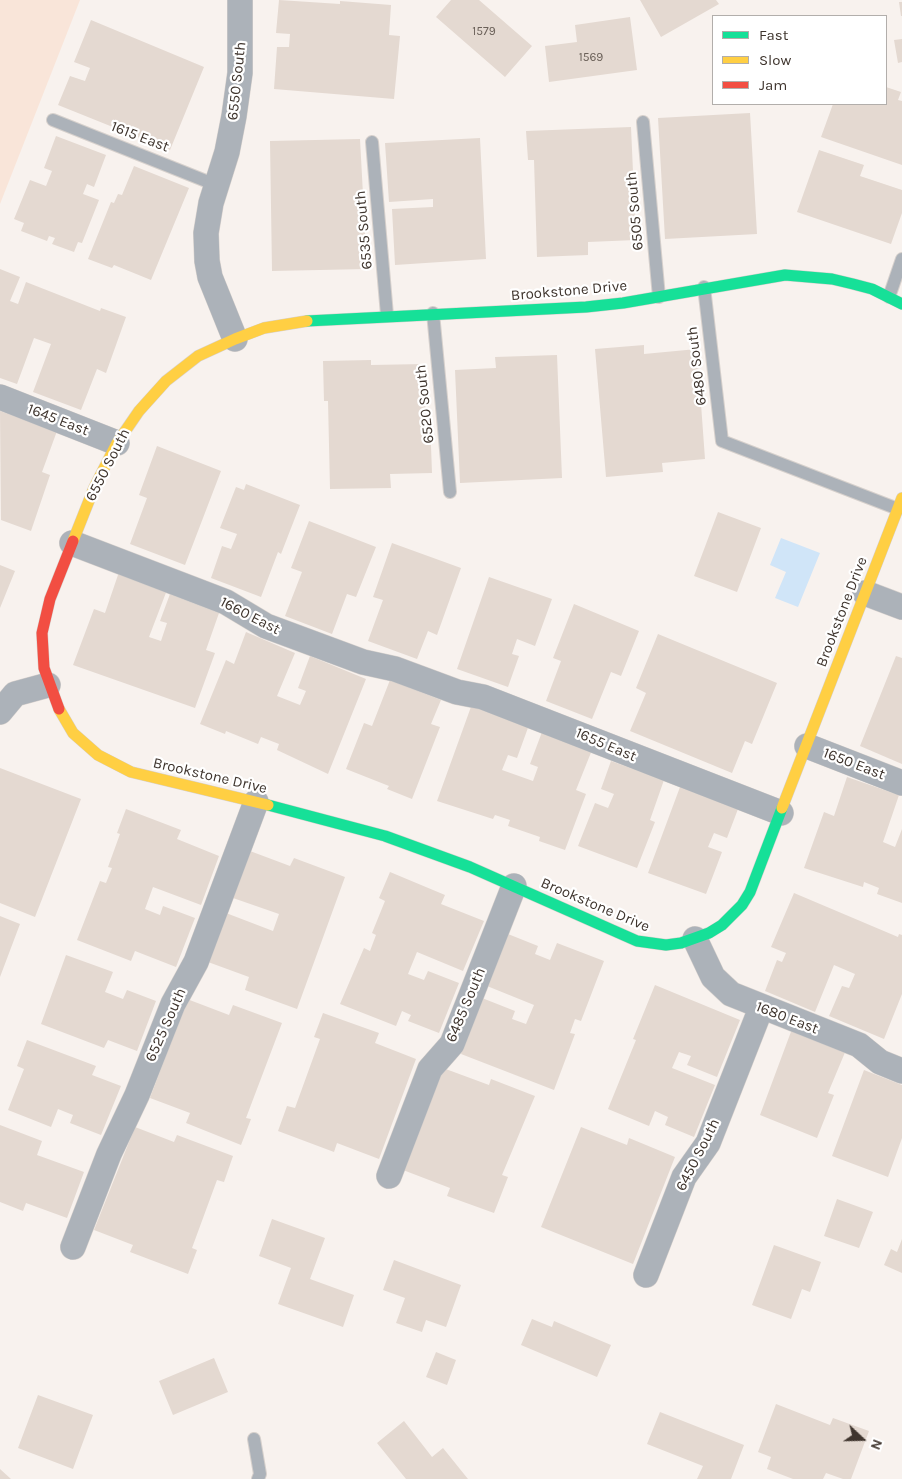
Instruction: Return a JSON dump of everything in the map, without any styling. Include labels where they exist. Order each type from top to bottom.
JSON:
[{"type":"street","name":"6550 South","points":[[48,685],[42,651],[45,616],[101,472],[138,411],[166,381],[198,356],[234,339],[215,292],[207,261],[208,218],[227,152],[238,95],[241,49],[240,0]]},
{"type":"street","name":"Brookstone Drive","points":[[234,339],[264,328],[291,323],[387,315],[586,307],[758,278],[810,276],[853,284],[889,297],[902,304]]},
{"type":"street","name":"1645 East","points":[[0,397],[117,443]]},
{"type":"street","name":"Brookstone Drive","points":[[48,685],[63,719],[73,733],[98,755],[114,765],[152,778],[256,802],[394,839],[514,886],[637,941],[666,945],[695,940],[722,925],[742,904],[756,878],[900,503]]},
{"type":"street","name":"1660 East","points":[[72,543],[226,602],[266,626],[362,662],[395,669],[430,682]]},
{"type":"street","points":[[865,593],[902,607]]},
{"type":"street","name":"1655 East","points":[[430,682],[456,692],[483,697],[781,813]]},
{"type":"street","points":[[5,698],[48,685]]},
{"type":"street","name":"1650 East","points":[[807,746],[902,783]]},
{"type":"street","name":"6525 South","points":[[73,1247],[109,1154],[137,1095],[173,1004],[196,962],[256,802]]},
{"type":"street","name":"6485 South","points":[[389,1176],[430,1069],[452,1044],[514,886]]},
{"type":"street","name":"1680 East","points":[[695,940],[710,971],[721,987],[731,994],[760,1008],[859,1045],[880,1062],[902,1071]]},
{"type":"street","name":"6450 South","points":[[646,1275],[684,1178],[708,1143],[760,1008]]},
{"type":"lane","name":"1615 East","points":[[53,120],[216,185]]},
{"type":"lane","name":"6505 South","points":[[643,122],[659,296]]},
{"type":"lane","name":"6535 South","points":[[372,142],[387,315]]},
{"type":"lane","points":[[889,297],[902,259]]},
{"type":"lane","name":"6480 South","points":[[704,287],[722,440],[900,503]]},
{"type":"lane","name":"6520 South","points":[[433,313],[450,492]]},
{"type":"lane","points":[[254,1439],[260,1474],[258,1479]]},
{"type":"shaded area","points":[[0,0],[80,0],[0,204]]},
{"type":"water","points":[[781,538],[820,553],[798,607],[775,598],[786,572],[770,565]]},
{"type":"building","points":[[279,0],[340,4],[340,1],[391,5],[389,35],[400,36],[394,99],[274,89],[277,47],[289,47],[290,34],[276,33]]},
{"type":"building","points":[[451,0],[479,0],[532,46],[505,77],[436,17]]},
{"type":"building","points":[[640,0],[716,0],[719,4],[661,37]]},
{"type":"building","points":[[899,2],[902,2],[902,16],[901,16]]},
{"type":"building","points":[[630,17],[637,70],[549,82],[545,46],[577,42],[575,25]]},
{"type":"building","points":[[91,20],[204,67],[170,150],[58,105],[70,76],[85,81],[90,68],[74,62]]},
{"type":"building","points":[[902,39],[902,62],[898,63],[894,40]]},
{"type":"building","points":[[887,87],[901,92],[898,100],[902,101],[902,165],[821,137],[833,105],[887,105]]},
{"type":"building","points":[[750,113],[757,234],[665,239],[658,118]]},
{"type":"building","points":[[631,127],[636,240],[588,242],[588,255],[537,257],[534,160],[528,160],[526,131]]},
{"type":"building","points":[[56,136],[106,155],[94,187],[87,184],[83,194],[99,200],[82,243],[78,242],[74,252],[52,244],[55,238],[49,236],[47,241],[21,231],[24,223],[14,219],[30,180],[46,186],[52,171],[44,168]]},
{"type":"building","points":[[480,138],[486,259],[395,265],[392,209],[433,207],[433,199],[389,202],[385,143]]},
{"type":"building","points":[[360,139],[367,269],[272,271],[270,141]]},
{"type":"building","points":[[819,150],[864,165],[860,176],[902,190],[902,213],[891,244],[797,212]]},
{"type":"building","points":[[134,166],[189,188],[151,280],[114,265],[112,268],[88,259],[111,202],[114,203],[118,194],[122,195]]},
{"type":"building","points":[[0,269],[20,277],[10,301],[18,304],[26,282],[100,311],[101,308],[126,317],[106,373],[97,369],[81,410],[33,392],[51,344],[34,338],[17,384],[0,378]]},
{"type":"building","points":[[644,345],[644,354],[697,349],[705,459],[662,463],[663,472],[606,477],[595,349]]},
{"type":"building","points":[[557,355],[562,478],[460,483],[455,370],[496,368],[495,357]]},
{"type":"building","points":[[371,360],[371,365],[424,364],[426,419],[430,419],[432,473],[390,474],[391,488],[330,489],[328,401],[324,401],[323,361]]},
{"type":"building","points":[[0,411],[57,431],[42,472],[50,475],[31,531],[1,520]]},
{"type":"building","points":[[157,446],[221,471],[185,565],[130,544],[147,498],[139,495]]},
{"type":"building","points":[[246,484],[300,505],[281,554],[278,552],[261,597],[211,578],[222,546],[231,549],[237,534],[220,528],[236,487],[244,490]]},
{"type":"building","points":[[718,512],[761,528],[737,592],[694,576]]},
{"type":"building","points":[[309,521],[376,547],[356,597],[347,594],[332,634],[285,616],[302,572],[291,568]]},
{"type":"building","points":[[392,543],[461,568],[437,635],[428,631],[417,659],[368,641],[383,600],[373,597]]},
{"type":"building","points":[[0,565],[15,571],[0,608]]},
{"type":"building","points":[[119,572],[167,590],[149,637],[161,641],[167,623],[160,621],[170,594],[219,613],[206,650],[215,653],[195,708],[73,665],[94,609],[105,613]]},
{"type":"building","points":[[489,577],[552,599],[535,646],[517,639],[512,654],[519,656],[508,687],[457,669]]},
{"type":"building","points":[[574,604],[639,631],[621,676],[611,672],[592,719],[546,701],[561,661],[553,658]]},
{"type":"building","points":[[246,632],[295,653],[277,696],[300,705],[306,691],[298,688],[310,656],[366,679],[328,774],[277,750],[279,744],[261,737],[258,744],[226,731],[225,734],[200,724],[226,660],[234,664]]},
{"type":"building","points":[[658,634],[777,683],[752,744],[745,741],[732,773],[630,731],[646,693],[636,688]]},
{"type":"building","points":[[896,656],[902,658],[902,764],[860,746]]},
{"type":"building","points":[[390,680],[441,700],[431,724],[440,727],[412,799],[387,789],[389,786],[346,769],[364,723],[372,726]]},
{"type":"building","points":[[472,704],[529,725],[517,758],[508,755],[502,770],[533,781],[538,767],[530,764],[542,732],[592,750],[576,790],[586,794],[565,850],[539,841],[540,837],[508,826],[510,820],[495,815],[493,819],[437,801]]},
{"type":"building","points":[[611,761],[664,780],[650,820],[655,822],[637,868],[578,846],[595,803],[608,808],[614,794],[601,789]]},
{"type":"building","points":[[0,768],[81,799],[35,917],[0,903]]},
{"type":"building","points":[[847,777],[899,795],[883,842],[895,847],[902,829],[902,903],[877,894],[879,888],[864,882],[863,887],[804,868],[824,812],[834,816]]},
{"type":"building","points":[[680,787],[738,809],[727,838],[714,833],[708,847],[722,852],[706,894],[648,873]]},
{"type":"building","points":[[126,809],[181,830],[177,839],[219,856],[201,905],[153,887],[145,909],[160,915],[163,906],[195,918],[176,967],[135,951],[131,961],[77,940],[100,881],[106,883],[112,868],[108,867],[120,834],[117,833]]},
{"type":"building","points":[[250,851],[290,866],[294,858],[345,877],[297,1009],[245,990],[249,977],[208,962],[226,913],[273,931],[279,914],[233,898]]},
{"type":"building","points":[[390,872],[445,895],[441,904],[484,921],[463,971],[417,952],[408,974],[424,980],[428,971],[459,983],[439,1033],[408,1021],[411,1015],[402,1011],[396,1026],[340,1004],[364,948],[370,951],[376,935],[372,933],[385,901],[379,898]]},
{"type":"building","points":[[794,893],[898,937],[899,934],[902,935],[902,994],[884,1039],[829,1016],[842,986],[849,988],[855,974],[834,965],[815,1012],[765,991],[777,960],[782,962],[786,953],[771,947]]},
{"type":"building","points":[[0,916],[20,924],[0,977]]},
{"type":"building","points":[[508,934],[538,946],[535,954],[550,960],[557,943],[604,961],[581,1021],[575,1019],[570,1033],[575,1034],[554,1090],[461,1054],[482,998],[515,1011],[512,1019],[526,1024],[534,1005],[487,986]]},
{"type":"building","points":[[66,955],[113,972],[105,992],[123,999],[127,990],[156,1001],[137,1051],[108,1040],[104,1048],[41,1024]]},
{"type":"building","points":[[655,985],[740,1020],[717,1077],[687,1065],[691,1056],[679,1052],[672,1068],[715,1085],[694,1137],[665,1125],[668,1117],[655,1111],[649,1126],[608,1109],[636,1040],[633,1039]]},
{"type":"building","points":[[187,999],[229,1015],[233,1005],[282,1023],[246,1118],[251,1119],[241,1145],[186,1123],[190,1113],[150,1098]]},
{"type":"building","points":[[323,1013],[379,1033],[375,1043],[416,1059],[379,1159],[337,1143],[334,1152],[278,1131],[287,1106],[295,1108],[320,1039],[314,1037]]},
{"type":"building","points":[[792,1029],[846,1050],[828,1093],[834,1095],[817,1138],[760,1115]]},
{"type":"building","points":[[27,1040],[96,1066],[92,1075],[121,1086],[101,1135],[70,1123],[73,1115],[58,1109],[51,1127],[8,1110],[24,1069],[17,1066]]},
{"type":"building","points":[[443,1068],[489,1085],[491,1079],[535,1096],[502,1175],[508,1177],[494,1213],[447,1196],[450,1188],[403,1170]]},
{"type":"building","points":[[864,1070],[902,1085],[902,1138],[888,1177],[832,1156]]},
{"type":"building","points":[[0,1125],[42,1141],[37,1155],[84,1172],[67,1218],[26,1203],[23,1211],[0,1202]]},
{"type":"building","points":[[135,1127],[174,1142],[177,1135],[233,1156],[224,1182],[217,1180],[192,1248],[197,1250],[188,1274],[130,1252],[133,1245],[94,1230]]},
{"type":"building","points":[[581,1127],[627,1145],[629,1138],[675,1157],[633,1264],[541,1227]]},
{"type":"building","points":[[837,1199],[873,1212],[859,1248],[824,1236]]},
{"type":"building","points":[[272,1219],[325,1238],[310,1279],[354,1295],[343,1327],[278,1304],[291,1268],[259,1256]]},
{"type":"building","points":[[902,1239],[902,1273],[884,1265],[891,1249],[897,1252]]},
{"type":"building","points":[[774,1245],[821,1262],[810,1292],[802,1289],[791,1319],[752,1305]]},
{"type":"building","points":[[394,1260],[461,1285],[446,1327],[426,1320],[422,1332],[396,1323],[405,1298],[383,1290]]},
{"type":"building","points":[[532,1319],[552,1327],[554,1321],[611,1345],[597,1377],[521,1345]]},
{"type":"building","points":[[436,1352],[456,1360],[447,1385],[426,1377]]},
{"type":"building","points":[[214,1358],[228,1392],[173,1415],[159,1381]]},
{"type":"building","points":[[38,1395],[93,1415],[73,1469],[18,1448]]},
{"type":"building","points":[[776,1404],[830,1425],[833,1418],[869,1431],[851,1479],[843,1479],[826,1473],[823,1479],[793,1479],[767,1469],[771,1457],[758,1452]]},
{"type":"building","points":[[660,1412],[744,1445],[731,1479],[697,1479],[703,1466],[647,1444]]},
{"type":"building","points":[[404,1421],[432,1457],[443,1448],[468,1479],[406,1479],[377,1443]]},
{"type":"building","points":[[0,1469],[11,1479],[0,1479]]},
{"type":"traffic: fast","points":[[307,321],[586,307],[623,303],[785,275],[832,279],[853,284],[872,289],[902,304]]},
{"type":"traffic: fast","points":[[268,805],[385,836],[470,867],[637,941],[666,945],[681,943],[709,933],[722,925],[742,905],[750,892],[782,808]]},
{"type":"traffic: slow","points":[[73,541],[94,488],[117,443],[139,411],[166,381],[198,356],[235,339],[264,328],[307,321]]},
{"type":"traffic: slow","points":[[782,808],[902,498]]},
{"type":"traffic: slow","points":[[59,709],[73,733],[98,755],[131,772],[268,805]]},
{"type":"traffic: jam","points":[[59,709],[44,668],[42,633],[50,599],[73,541]]}]
